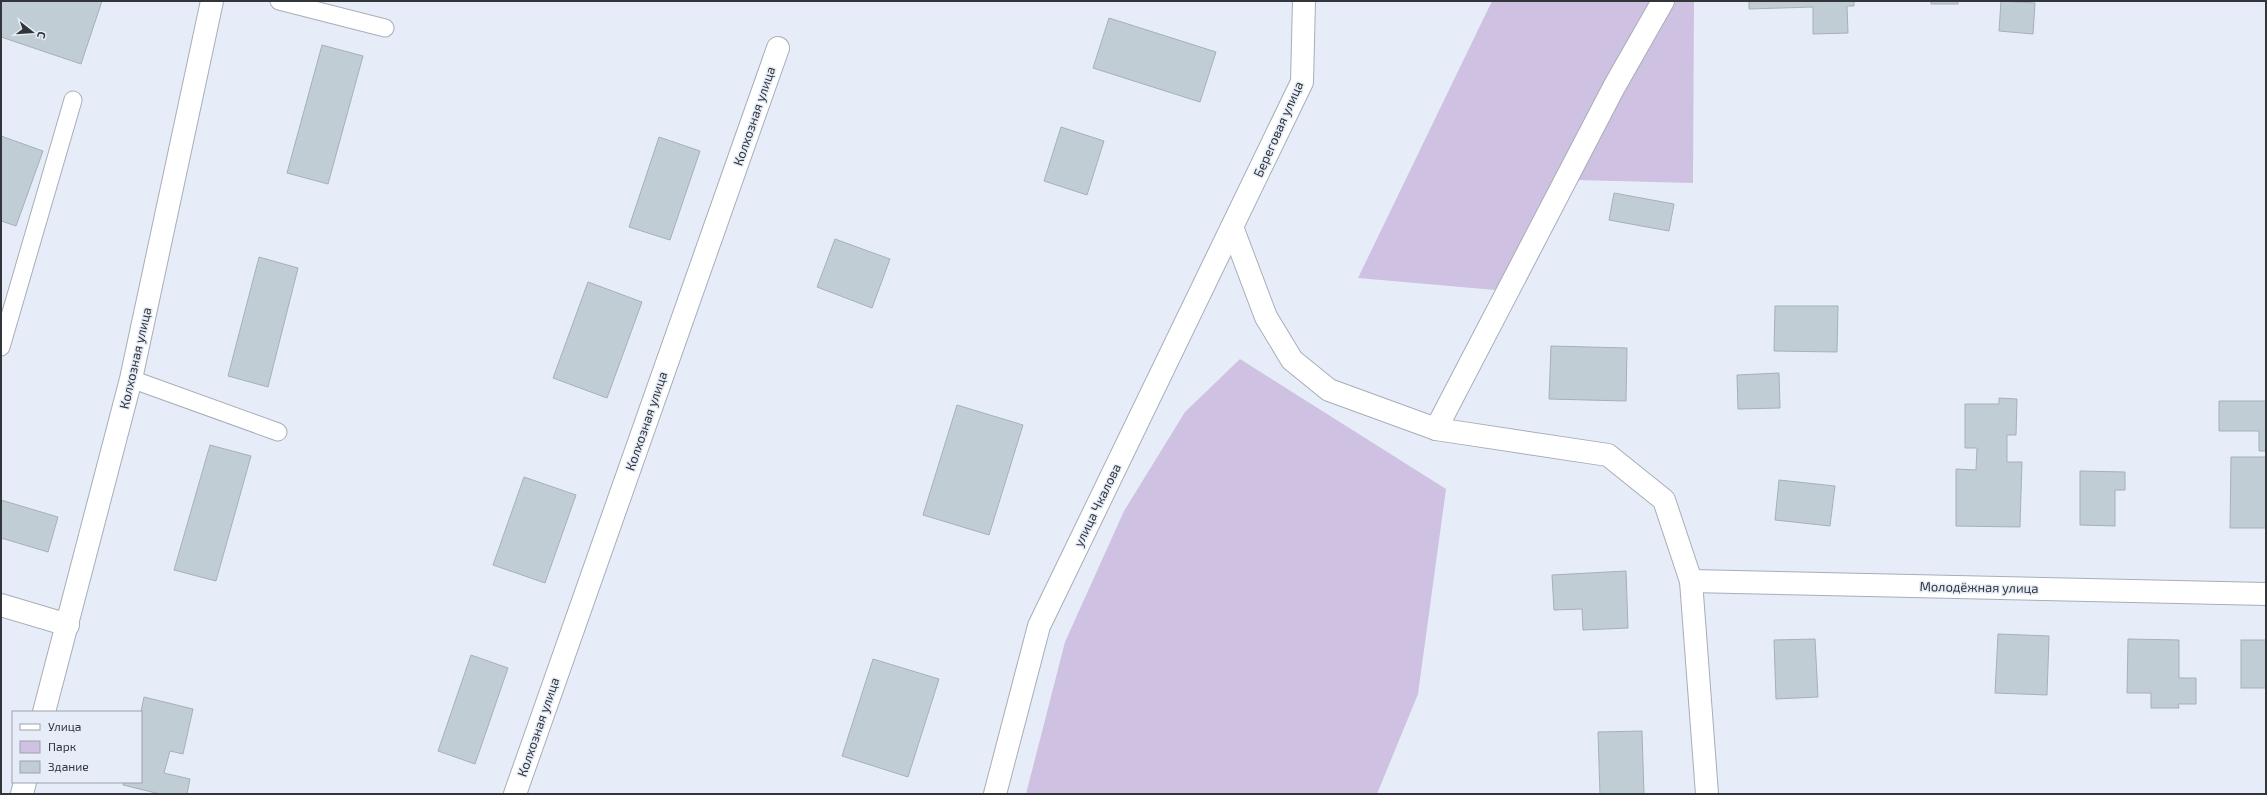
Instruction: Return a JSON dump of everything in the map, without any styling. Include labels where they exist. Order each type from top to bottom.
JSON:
[{"type":"street","name":"Колхозная улица","points":[[44,711],[68,625],[131,379],[212,1]]},
{"type":"street","name":"Береговая улица","points":[[1232,228],[1302,82],[1304,1]]},
{"type":"street","points":[[1436,429],[1614,87],[1663,1]]},
{"type":"street","name":"Колхозная улица","points":[[515,794],[778,48]]},
{"type":"street","points":[[1232,228],[1266,317],[1292,360],[1329,390],[1436,429],[1608,455],[1664,500],[1691,581],[1707,794]]},
{"type":"street","name":"улица Чкалова","points":[[995,794],[1039,626],[1232,228]]},
{"type":"street","name":"Молодёжная улица","points":[[1691,581],[2266,594]]},
{"type":"street","points":[[1,605],[68,625]]},
{"type":"street","points":[[22,794],[25,783]]},
{"type":"lane","points":[[279,1],[385,28]]},
{"type":"lane","points":[[1,348],[73,100]]},
{"type":"lane","points":[[131,379],[278,432]]},
{"type":"green space","points":[[1492,1],[1694,1],[1693,183],[1576,180],[1495,290],[1358,278]]},
{"type":"green space","points":[[1240,359],[1446,489],[1418,694],[1377,794],[1026,794],[1065,642],[1124,511],[1185,412]]},
{"type":"building","points":[[1,1],[102,1],[81,64],[1,37]]},
{"type":"building","points":[[1749,1],[1854,1],[1854,6],[1847,6],[1848,33],[1813,34],[1813,7],[1749,9]]},
{"type":"building","points":[[1931,1],[1958,1],[1958,4],[1931,4]]},
{"type":"building","points":[[2001,1],[2035,3],[2033,34],[1999,31]]},
{"type":"building","points":[[1109,18],[1216,52],[1200,102],[1093,68]]},
{"type":"building","points":[[322,45],[363,56],[328,184],[287,173]]},
{"type":"building","points":[[1061,127],[1104,141],[1087,195],[1044,181]]},
{"type":"building","points":[[1,136],[43,151],[16,226],[1,221]]},
{"type":"building","points":[[659,137],[700,151],[670,240],[629,227]]},
{"type":"building","points":[[1614,193],[1674,204],[1669,231],[1609,220]]},
{"type":"building","points":[[835,239],[890,259],[872,308],[817,287]]},
{"type":"building","points":[[259,257],[298,268],[268,387],[228,376]]},
{"type":"building","points":[[588,282],[642,302],[607,398],[553,378]]},
{"type":"building","points":[[1775,306],[1838,306],[1837,352],[1774,351]]},
{"type":"building","points":[[1551,346],[1627,348],[1626,401],[1549,399]]},
{"type":"building","points":[[1779,373],[1780,408],[1738,409],[1737,375]]},
{"type":"building","points":[[1999,398],[2017,399],[2016,435],[2007,435],[2007,462],[2022,462],[2020,527],[1956,526],[1956,469],[1976,470],[1977,448],[1965,448],[1965,404],[1999,404]]},
{"type":"building","points":[[2219,401],[2266,401],[2266,451],[2259,451],[2259,431],[2219,431]]},
{"type":"building","points":[[957,405],[1023,425],[989,535],[923,515]]},
{"type":"building","points":[[210,445],[251,456],[216,581],[174,570]]},
{"type":"building","points":[[2231,457],[2266,457],[2266,528],[2230,528]]},
{"type":"building","points":[[2080,471],[2125,472],[2125,490],[2115,490],[2115,526],[2080,525]]},
{"type":"building","points":[[524,477],[576,495],[545,583],[493,565]]},
{"type":"building","points":[[1779,480],[1835,486],[1830,526],[1775,520]]},
{"type":"building","points":[[1,500],[58,517],[48,552],[1,538]]},
{"type":"building","points":[[1626,571],[1628,628],[1583,630],[1582,609],[1554,610],[1552,575]]},
{"type":"building","points":[[1998,634],[2049,636],[2047,695],[1995,693]]},
{"type":"building","points":[[1815,639],[1818,697],[1776,699],[1774,640]]},
{"type":"building","points":[[2128,639],[2179,640],[2179,678],[2196,678],[2196,704],[2178,704],[2179,708],[2151,708],[2151,693],[2127,693]]},
{"type":"building","points":[[2241,640],[2266,640],[2266,688],[2241,688]]},
{"type":"building","points":[[471,655],[508,668],[475,764],[438,751]]},
{"type":"building","points":[[873,659],[939,679],[908,777],[842,756]]},
{"type":"building","points":[[144,697],[193,709],[183,754],[170,751],[164,773],[190,779],[187,794],[160,794],[123,785],[124,783],[142,783],[141,711]]},
{"type":"building","points":[[1642,731],[1644,794],[1600,794],[1598,732]]}]
